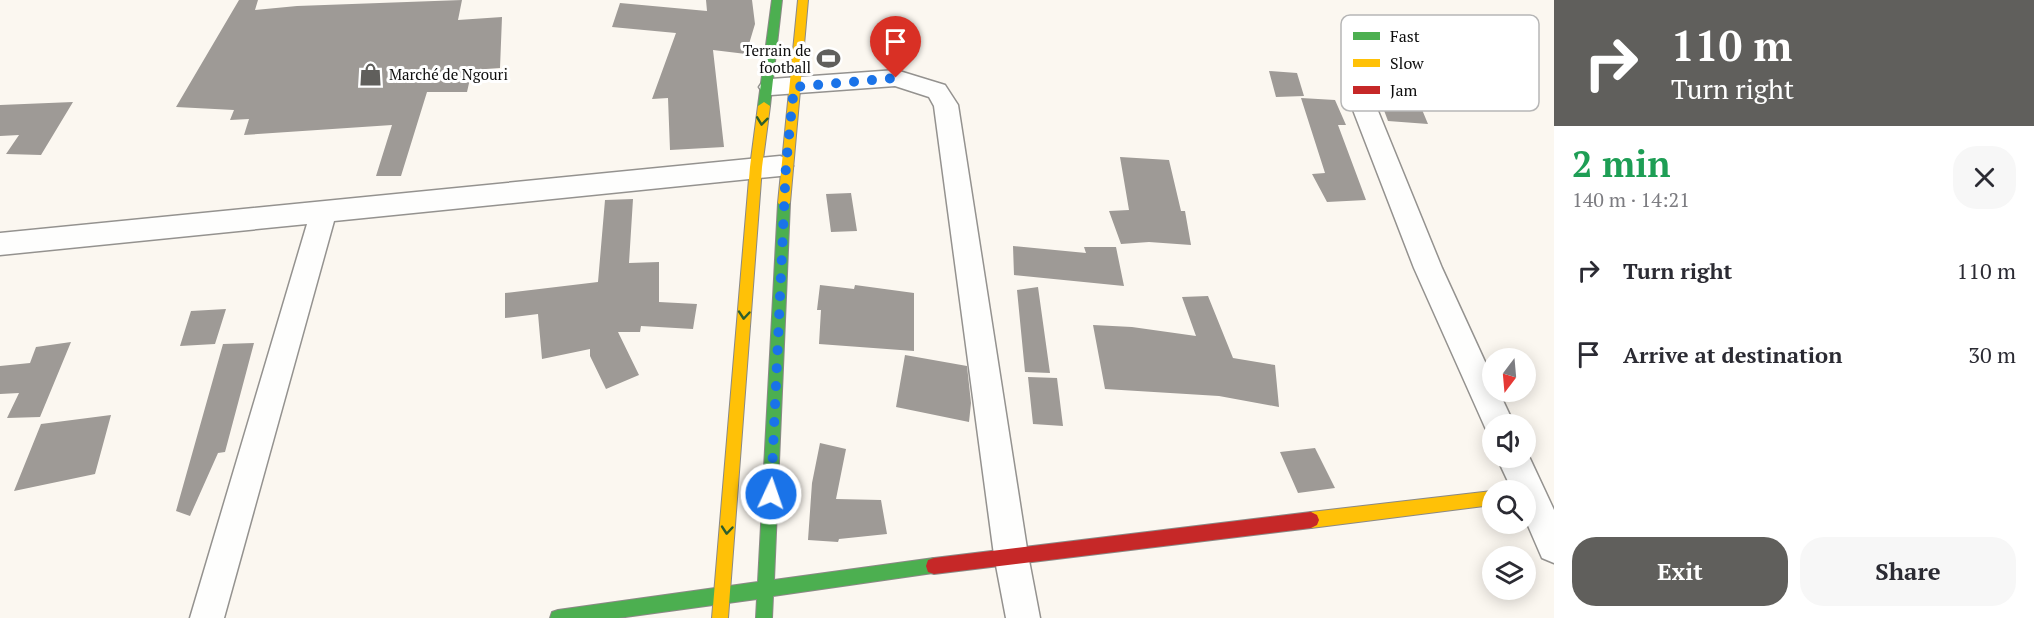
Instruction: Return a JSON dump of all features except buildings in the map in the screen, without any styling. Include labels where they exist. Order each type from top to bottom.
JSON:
[{"type":"main road","points":[[720,618],[756,167],[777,0]]},
{"type":"main road","points":[[764,618],[786,165],[803,0]]},
{"type":"main road","points":[[558,618],[1011,555],[1482,499]]},
{"type":"street","points":[[766,87],[794,87],[896,78],[937,91],[946,105],[1011,555],[1023,618]]},
{"type":"street","points":[[1366,111],[1428,268],[1494,414]]},
{"type":"street","points":[[0,244],[786,165]]},
{"type":"street","points":[[207,618],[324,211]]},
{"type":"street","points":[[1536,494],[1554,546]]},
{"type":"traffic: fast","points":[[764,106],[777,0]]},
{"type":"traffic: fast","points":[[764,618],[784,203]]},
{"type":"traffic: fast","points":[[558,618],[934,566]]},
{"type":"traffic: slow","points":[[784,203],[803,0]]},
{"type":"traffic: slow","points":[[720,618],[756,167],[764,106]]},
{"type":"traffic: slow","points":[[1311,520],[1482,499]]},
{"type":"traffic: jam","points":[[934,566],[1311,520]]},
{"type":"place","name":"Terrain de football","points":[[829,59]]},
{"type":"place","name":"Marché de Ngouri","points":[[371,74]]},
{"type":"route","points":[[771,494],[786,165],[794,87],[896,78]]}]
